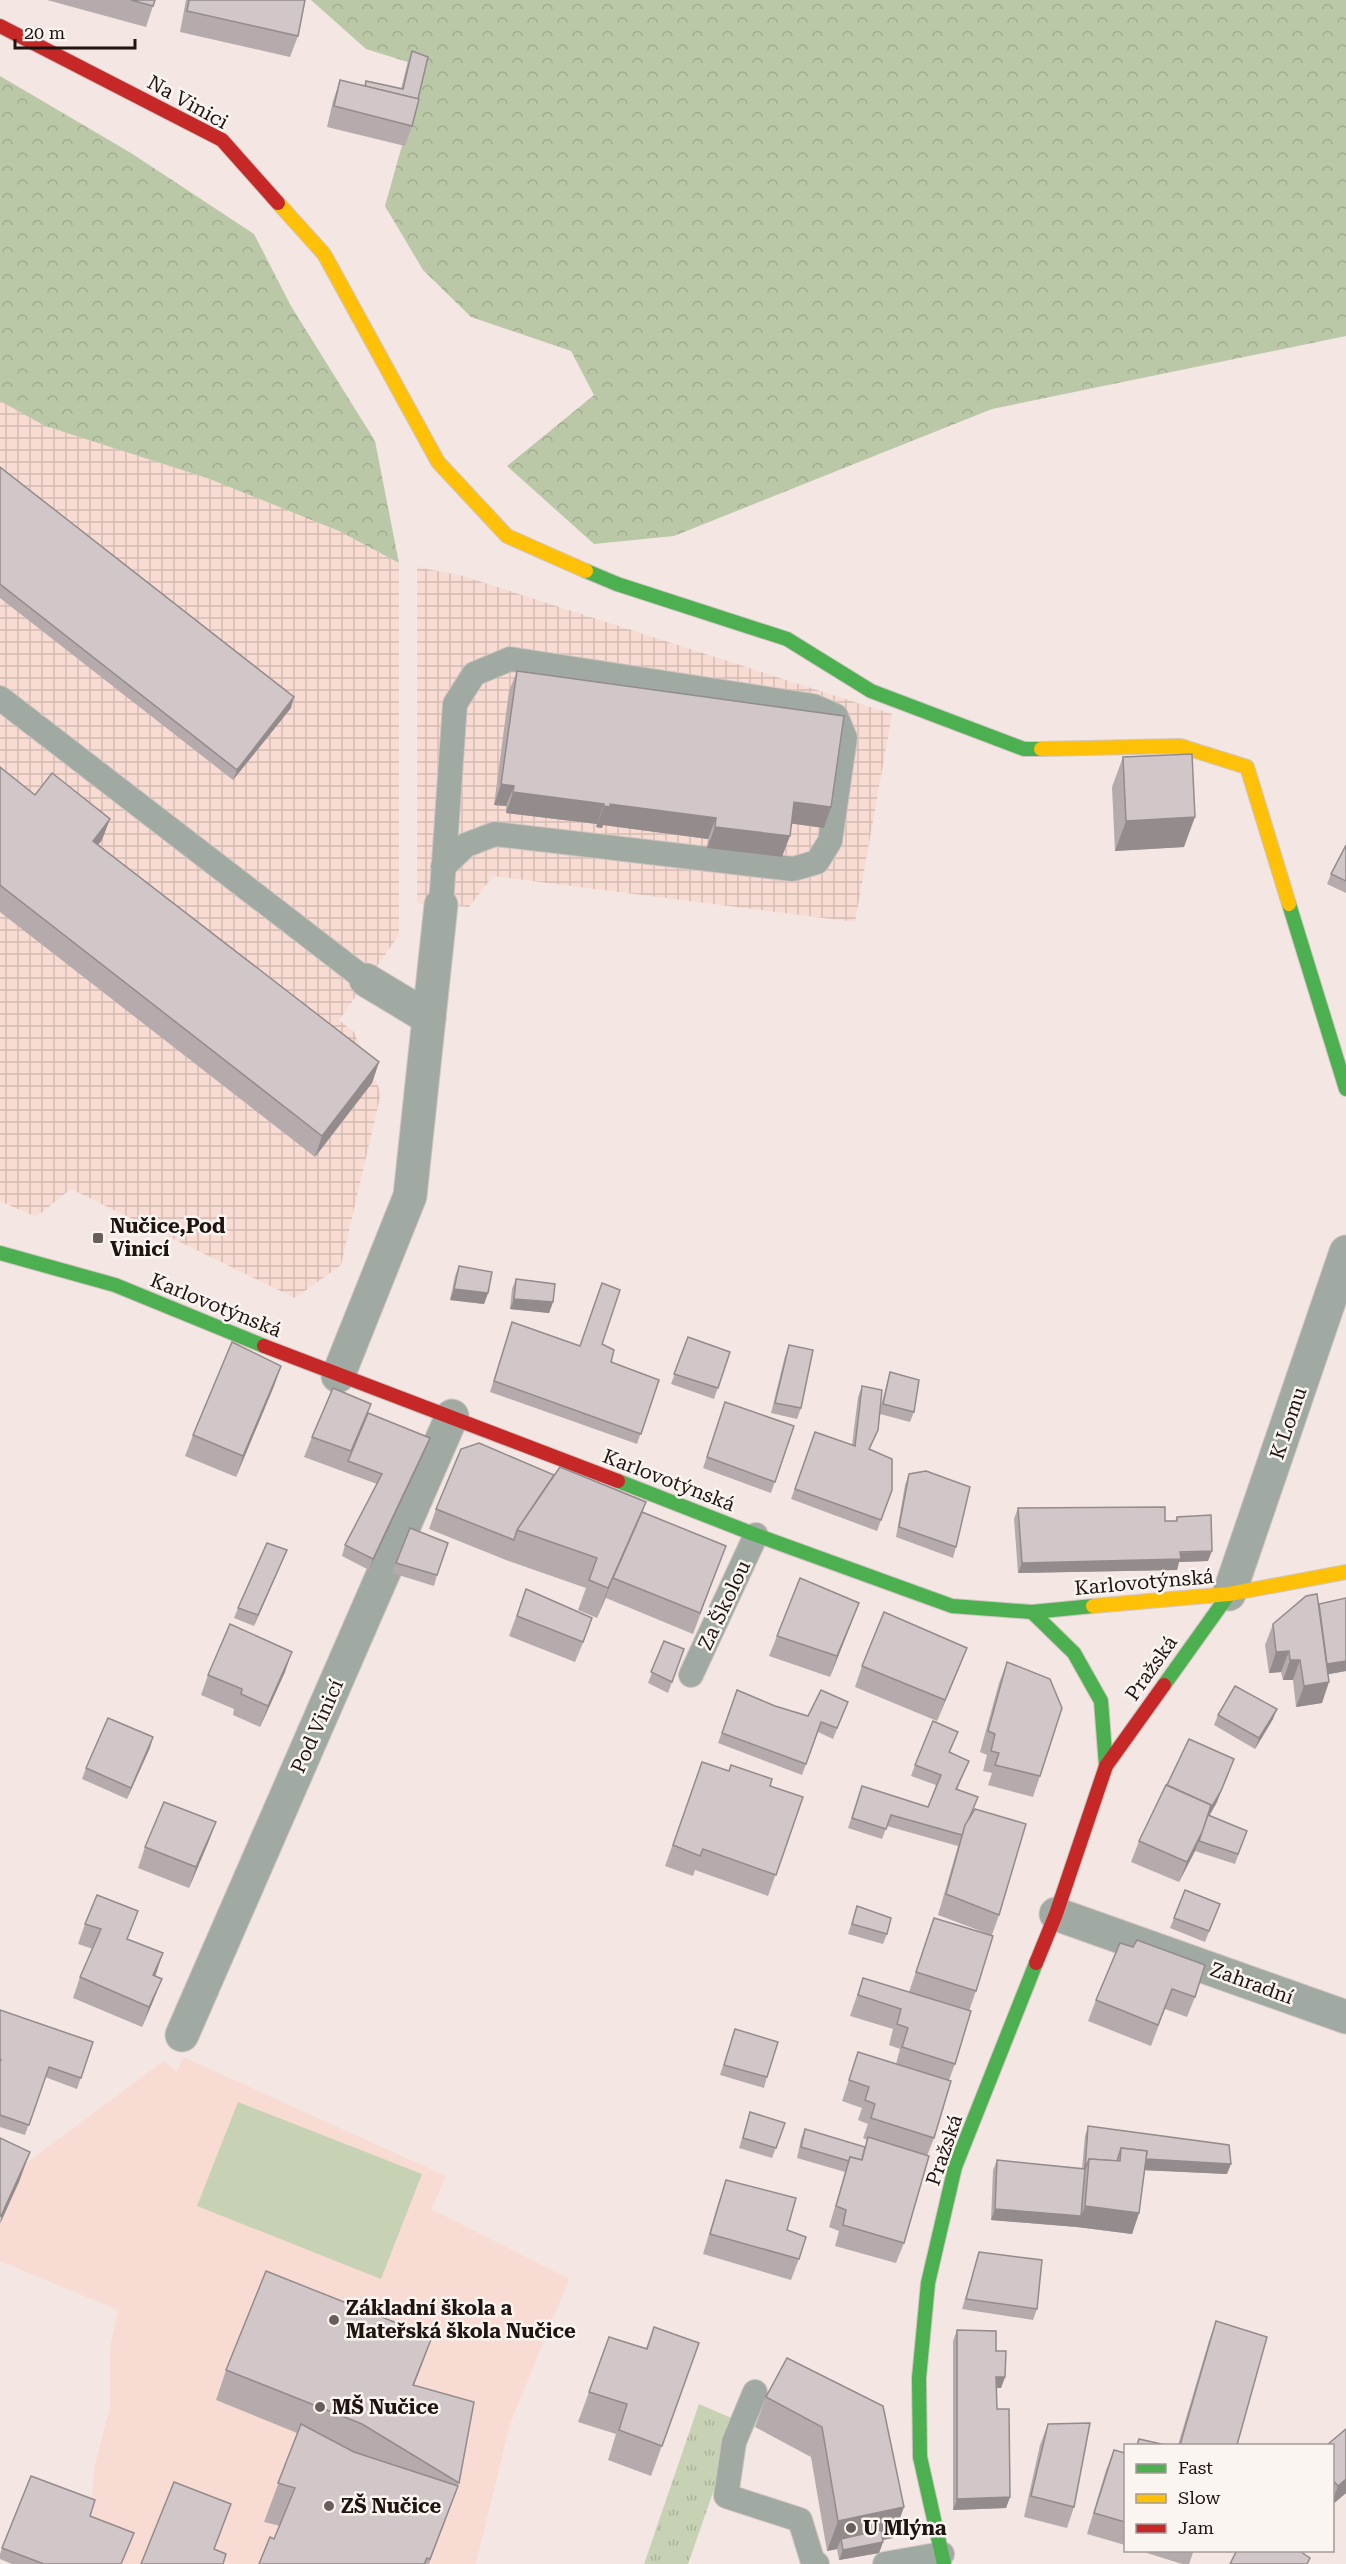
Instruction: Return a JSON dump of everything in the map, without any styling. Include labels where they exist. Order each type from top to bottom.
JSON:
[{"type":"street","name":"Na Vinici","points":[[0,26],[222,140],[324,254],[438,462],[507,536],[618,584],[787,639],[871,690],[1024,749],[1180,746],[1246,767],[1346,1089]]},
{"type":"street","points":[[338,1376],[410,1196],[441,905]]},
{"type":"street","points":[[366,981],[429,1018]]},
{"type":"street","name":"K Lomu","points":[[1228,1594],[1346,1252]]},
{"type":"street","name":"Karlovotýnská","points":[[0,1253],[115,1285],[338,1376],[452,1416],[756,1534],[952,1606],[1032,1612],[1228,1594],[1346,1572]]},
{"type":"street","name":"Pod Vinicí","points":[[182,2035],[452,1416]]},
{"type":"street","name":"Pražská","points":[[943,2559],[920,2457],[919,2378],[928,2283],[955,2167],[1056,1914],[1106,1766],[1228,1594]]},
{"type":"street","name":"Pražská","points":[[1032,1612],[1074,1653],[1101,1701],[1106,1766]]},
{"type":"street","name":"Zahradní","points":[[1056,1914],[1346,2017]]},
{"type":"lane","points":[[441,905],[443,867],[455,705],[474,674],[510,659],[813,706],[836,716],[845,738],[830,841],[817,862],[793,869],[495,834],[466,845],[443,867]]},
{"type":"lane","points":[[0,698],[366,981]]},
{"type":"lane","name":"Za Školou","points":[[691,1675],[756,1534]]},
{"type":"lane","points":[[755,2392],[735,2442],[726,2496],[800,2520],[811,2562]]},
{"type":"lane","points":[[885,2564],[943,2559]]},
{"type":"shaded area","points":[[0,401],[45,426],[207,478],[339,531],[399,563],[399,935],[339,1020],[354,1032],[381,1093],[341,1265],[295,1298],[71,1189],[36,1217],[0,1201]]},
{"type":"shaded area","points":[[417,567],[463,576],[892,714],[855,922],[493,876],[469,907],[417,903]]},
{"type":"shaded area","name":"Základní škola a Mateřská škola Nučice","points":[[183,2057],[446,2176],[431,2209],[569,2279],[510,2424],[476,2564],[121,2564],[130,2543],[86,2526],[91,2511],[94,2468],[110,2407],[110,2348],[118,2310],[0,2261],[0,2224],[26,2163],[164,2061],[177,2072]]},
{"type":"green space","points":[[311,0],[1346,0],[1346,336],[992,409],[674,536],[594,544],[507,466],[594,395],[571,351],[471,317],[423,270],[385,206],[424,67],[366,49]]},
{"type":"green space","points":[[0,76],[131,153],[254,234],[291,306],[375,441],[399,563],[339,531],[207,478],[45,426],[0,401]]},
{"type":"green space","points":[[238,2102],[422,2174],[381,2279],[197,2206]]},
{"type":"green space","points":[[699,2404],[738,2421],[688,2564],[644,2564]]},
{"type":"building","points":[[131,0],[155,0],[153,6]]},
{"type":"building","points":[[189,0],[305,0],[298,36],[187,11]]},
{"type":"building","points":[[412,51],[428,57],[418,99],[365,86],[366,81],[403,89]]},
{"type":"building","points":[[340,80],[419,99],[412,126],[334,106]]},
{"type":"building","points":[[0,467],[294,697],[237,770],[0,584]]},
{"type":"building","points":[[517,671],[844,716],[831,807],[794,802],[790,836],[715,827],[716,818],[610,804],[610,807],[604,804],[513,792],[514,786],[501,784]]},
{"type":"building","points":[[1192,754],[1195,817],[1126,821],[1123,757]]},
{"type":"building","points":[[0,767],[35,795],[52,773],[110,819],[93,841],[379,1062],[322,1136],[0,885]]},
{"type":"building","points":[[1346,845],[1346,881],[1331,874]]},
{"type":"building","points":[[459,1266],[492,1272],[488,1293],[454,1289]]},
{"type":"building","points":[[516,1279],[555,1284],[553,1302],[514,1299]]},
{"type":"building","points":[[602,1283],[620,1290],[602,1344],[614,1350],[611,1362],[659,1380],[641,1434],[494,1381],[512,1322],[580,1346]]},
{"type":"building","points":[[688,1337],[730,1352],[718,1388],[674,1374]]},
{"type":"building","points":[[232,1342],[281,1366],[243,1456],[193,1435]]},
{"type":"building","points":[[789,1345],[813,1350],[801,1408],[775,1403]]},
{"type":"building","points":[[890,1372],[919,1380],[914,1412],[883,1404]]},
{"type":"building","points":[[862,1386],[882,1390],[878,1430],[869,1449],[892,1459],[892,1490],[881,1520],[795,1489],[815,1432],[855,1446]]},
{"type":"building","points":[[333,1388],[371,1404],[351,1451],[312,1437]]},
{"type":"building","points":[[725,1402],[794,1426],[775,1482],[707,1457]]},
{"type":"building","points":[[368,1413],[430,1438],[373,1559],[345,1545],[382,1474],[348,1461]]},
{"type":"building","points":[[479,1443],[554,1475],[517,1530],[514,1540],[436,1509],[461,1449]]},
{"type":"building","points":[[560,1467],[646,1502],[608,1588],[589,1580],[597,1558],[517,1530]]},
{"type":"building","points":[[926,1471],[970,1487],[956,1547],[899,1527],[909,1474]]},
{"type":"building","points":[[1165,1507],[1165,1521],[1177,1521],[1177,1517],[1211,1515],[1212,1551],[1180,1552],[1181,1559],[1022,1563],[1018,1508]]},
{"type":"building","points":[[642,1512],[726,1546],[700,1613],[613,1578]]},
{"type":"building","points":[[410,1528],[448,1543],[437,1575],[396,1563]]},
{"type":"building","points":[[267,1543],[287,1550],[258,1615],[238,1608]]},
{"type":"building","points":[[800,1578],[859,1603],[837,1656],[777,1636]]},
{"type":"building","points":[[526,1589],[592,1618],[583,1642],[517,1616]]},
{"type":"building","points":[[1317,1594],[1329,1682],[1304,1686],[1300,1660],[1290,1660],[1289,1651],[1276,1652],[1273,1624],[1306,1596]]},
{"type":"building","points":[[1346,1598],[1346,1661],[1327,1664],[1319,1604]]},
{"type":"building","points":[[884,1612],[967,1648],[945,1700],[862,1666]]},
{"type":"building","points":[[230,1624],[292,1652],[268,1706],[241,1694],[242,1689],[208,1675]]},
{"type":"building","points":[[664,1641],[684,1649],[672,1682],[651,1672]]},
{"type":"building","points":[[1007,1662],[1050,1679],[1062,1708],[1040,1776],[995,1765],[999,1753],[991,1751],[995,1734],[988,1731]]},
{"type":"building","points":[[1235,1686],[1277,1709],[1259,1738],[1218,1715]]},
{"type":"building","points":[[737,1690],[775,1706],[808,1716],[821,1690],[848,1702],[837,1728],[821,1722],[806,1764],[722,1733]]},
{"type":"building","points":[[108,1718],[153,1737],[131,1788],[86,1768]]},
{"type":"building","points":[[933,1721],[958,1732],[949,1752],[969,1761],[956,1789],[978,1797],[962,1835],[891,1815],[886,1829],[852,1818],[862,1786],[928,1807],[941,1775],[915,1765]]},
{"type":"building","points":[[1189,1739],[1234,1759],[1221,1791],[1208,1813],[1211,1805],[1167,1785]]},
{"type":"building","points":[[702,1762],[729,1771],[731,1765],[772,1779],[770,1786],[803,1797],[776,1875],[703,1849],[700,1856],[673,1845]]},
{"type":"building","points":[[1166,1785],[1211,1805],[1203,1830],[1187,1862],[1139,1841]]},
{"type":"building","points":[[164,1802],[216,1822],[196,1867],[145,1847]]},
{"type":"building","points":[[975,1809],[1026,1824],[999,1915],[946,1894],[965,1825]]},
{"type":"building","points":[[1208,1815],[1247,1831],[1238,1854],[1199,1841]]},
{"type":"building","points":[[1185,1890],[1220,1904],[1209,1931],[1174,1918]]},
{"type":"building","points":[[97,1895],[138,1911],[127,1939],[163,1953],[153,1975],[162,1979],[149,2007],[80,1977],[101,1929],[85,1924]]},
{"type":"building","points":[[857,1906],[891,1918],[887,1934],[852,1924]]},
{"type":"building","points":[[934,1918],[993,1936],[976,1991],[916,1972]]},
{"type":"building","points":[[1137,1940],[1205,1965],[1195,1997],[1172,1989],[1158,2025],[1096,2000],[1120,1943],[1133,1947]]},
{"type":"building","points":[[863,1978],[971,2011],[955,2064],[902,2047],[908,2028],[897,2024],[901,2009],[858,1995]]},
{"type":"building","points":[[0,2010],[93,2042],[81,2078],[49,2067],[29,2125],[0,2115]]},
{"type":"building","points":[[735,2029],[778,2042],[767,2077],[724,2065]]},
{"type":"building","points":[[858,2052],[951,2081],[934,2138],[871,2118],[875,2104],[865,2100],[869,2087],[849,2080]]},
{"type":"building","points":[[750,2112],[785,2123],[776,2148],[743,2138]]},
{"type":"building","points":[[1088,2126],[1229,2145],[1231,2164],[1146,2159],[1147,2151],[1121,2148],[1117,2161],[1089,2159],[1085,2169]]},
{"type":"building","points":[[805,2129],[865,2147],[862,2160],[850,2157],[849,2161],[801,2147]]},
{"type":"building","points":[[868,2137],[929,2156],[904,2243],[843,2225],[846,2210],[836,2206],[850,2157],[862,2160]]},
{"type":"building","points":[[0,2138],[30,2152],[1,2216],[0,2216]]},
{"type":"building","points":[[1121,2148],[1147,2151],[1139,2213],[1085,2206],[1089,2159],[1120,2161]]},
{"type":"building","points":[[997,2160],[1085,2169],[1081,2216],[995,2209]]},
{"type":"building","points":[[726,2180],[796,2198],[787,2230],[806,2237],[799,2259],[710,2234]]},
{"type":"building","points":[[979,2252],[1042,2260],[1037,2309],[966,2299]]},
{"type":"building","name":"MŠ Nučice","points":[[266,2271],[432,2337],[413,2385],[474,2402],[459,2483],[362,2424],[226,2370]]},
{"type":"building","points":[[1216,2321],[1267,2337],[1237,2444],[1180,2444]]},
{"type":"building","points":[[654,2327],[699,2343],[662,2446],[619,2430],[627,2404],[589,2392],[609,2337],[647,2349]]},
{"type":"building","points":[[957,2330],[996,2331],[996,2351],[1006,2351],[1005,2377],[996,2377],[997,2409],[1009,2409],[1010,2497],[957,2499]]},
{"type":"building","points":[[787,2358],[883,2406],[904,2507],[838,2521],[822,2427],[766,2397]]},
{"type":"building","points":[[1090,2423],[1074,2507],[1031,2496],[1048,2424]]},
{"type":"building","name":"ZŠ Nučice","points":[[301,2424],[354,2452],[458,2486],[430,2559],[427,2558],[424,2564],[259,2564],[270,2537],[274,2539],[295,2488],[278,2483]]},
{"type":"building","points":[[1346,2429],[1346,2479],[1338,2486],[1334,2481],[1334,2444],[1328,2444]]},
{"type":"building","points":[[1139,2439],[1162,2444],[1137,2444]]},
{"type":"building","points":[[1114,2450],[1124,2453],[1124,2522],[1094,2513]]},
{"type":"building","points":[[31,2476],[95,2500],[90,2516],[134,2533],[121,2564],[44,2564],[2,2548]]},
{"type":"building","points":[[174,2482],[231,2504],[214,2549],[226,2554],[223,2564],[141,2564]]},
{"type":"building","points":[[881,2530],[883,2542],[843,2550],[841,2539]]},
{"type":"building","points":[[1236,2552],[1301,2552],[1310,2558],[1307,2564],[1230,2564]]},
{"type":"traffic: fast","points":[[586,571],[617,584],[787,639],[871,691],[1024,749],[1041,749]]},
{"type":"traffic: fast","points":[[1289,904],[1346,1089]]},
{"type":"traffic: fast","points":[[0,1253],[115,1285],[264,1346]]},
{"type":"traffic: fast","points":[[618,1481],[756,1535],[952,1606],[1032,1612],[1093,1606]]},
{"type":"traffic: fast","points":[[1164,1685],[1229,1594]]},
{"type":"traffic: fast","points":[[1032,1612],[1074,1653],[1101,1701],[1106,1766]]},
{"type":"traffic: fast","points":[[944,2564],[920,2457],[919,2378],[928,2283],[955,2167],[1036,1963]]},
{"type":"traffic: slow","points":[[278,203],[324,254],[438,462],[507,536],[586,571]]},
{"type":"traffic: slow","points":[[1041,749],[1180,746],[1247,767],[1289,904]]},
{"type":"traffic: slow","points":[[1093,1606],[1229,1594],[1346,1572]]},
{"type":"traffic: jam","points":[[0,26],[222,140],[278,203]]},
{"type":"traffic: jam","points":[[264,1346],[618,1481]]},
{"type":"traffic: jam","points":[[1036,1963],[1056,1914],[1106,1766],[1164,1685]]},
{"type":"place","name":"Nučice,Pod Vinicí","points":[[98,1238]]},
{"type":"place","name":"Základní škola a Mateřská škola Nučice","points":[[334,2320]]},
{"type":"place","name":"MŠ Nučice","points":[[320,2407]]},
{"type":"place","name":"ZŠ Nučice","points":[[329,2506]]},
{"type":"place","name":"U Mlýna","points":[[851,2528]]}]
